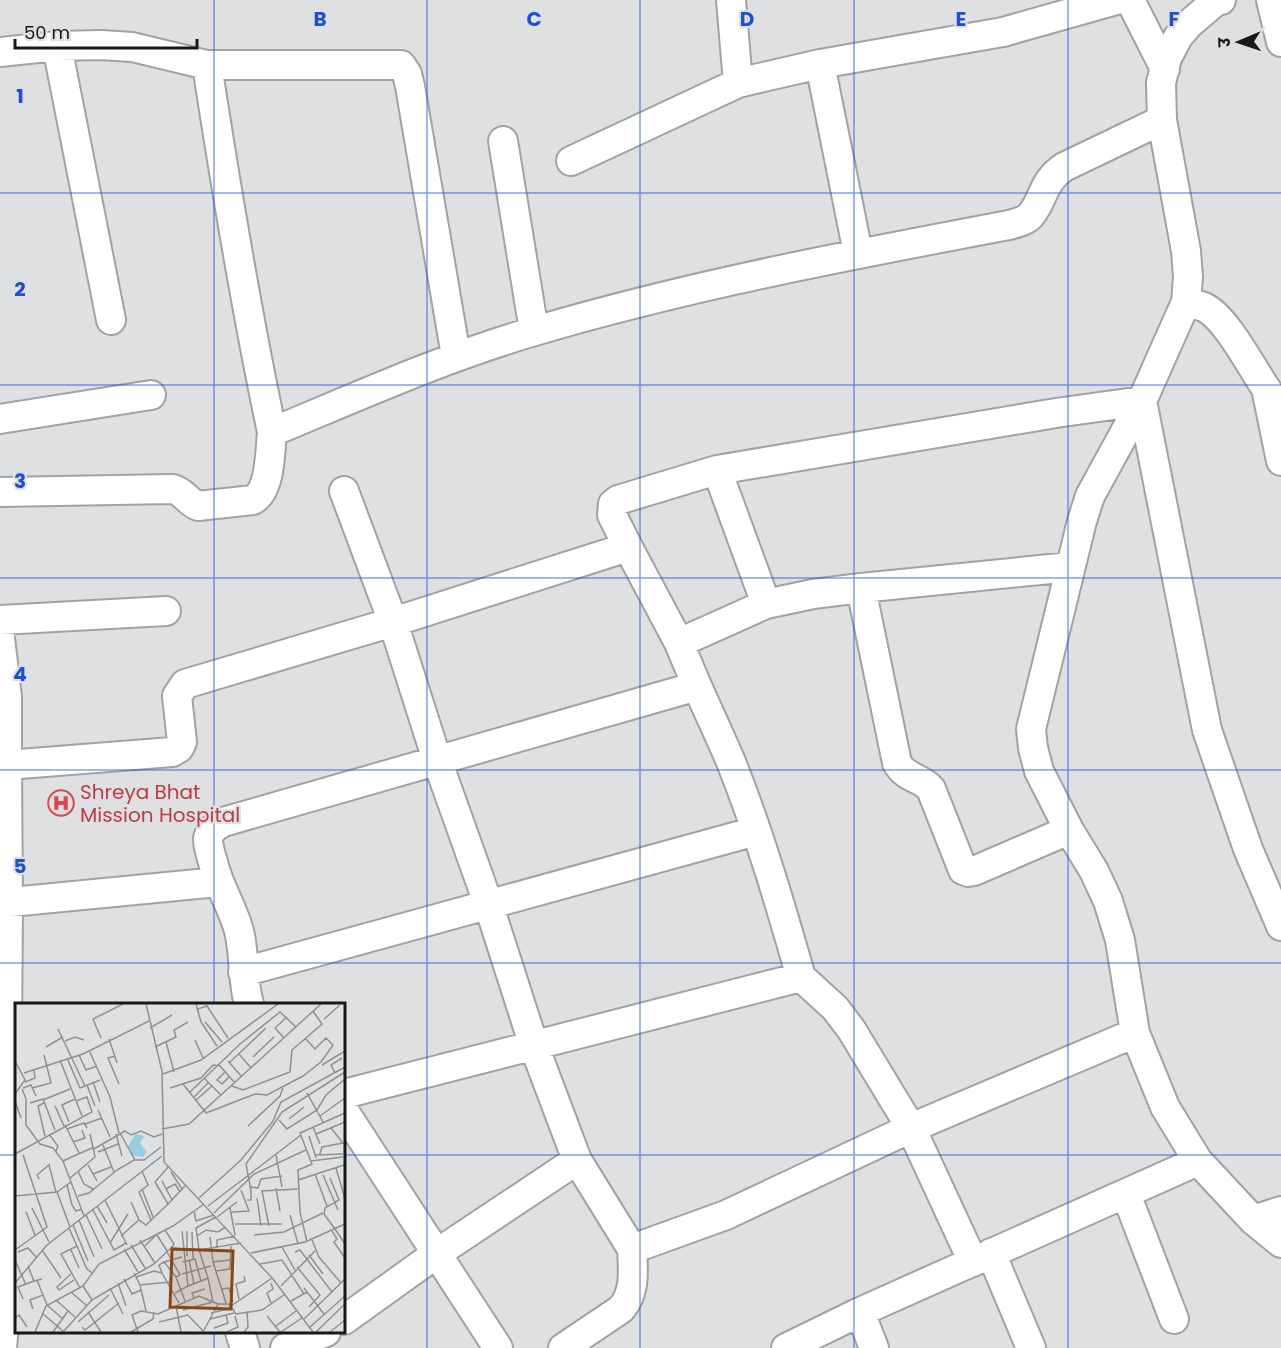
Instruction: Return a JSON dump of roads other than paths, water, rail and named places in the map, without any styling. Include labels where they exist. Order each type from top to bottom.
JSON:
[{"type":"street","points":[[731,0],[738,83]]},
{"type":"street","points":[[571,161],[738,83],[820,64],[1003,32],[1116,0]]},
{"type":"street","points":[[1130,0],[1165,69]]},
{"type":"street","points":[[1217,0],[1189,24],[1178,37],[1167,58],[1161,83],[1162,120],[1186,251],[1188,277],[1186,302],[1142,401],[1090,496],[1070,567],[1060,617],[1035,706],[1031,729],[1039,771],[1069,830],[1094,871],[1111,911],[1120,940],[1135,1033],[1146,1064],[1166,1107],[1198,1161],[1253,1220],[1281,1243]]},
{"type":"street","points":[[1271,0],[1281,42]]},
{"type":"street","points":[[0,52],[57,46],[101,45],[132,47],[207,65],[401,65],[410,86],[456,357]]},
{"type":"street","points":[[57,46],[111,320]]},
{"type":"street","points":[[820,64],[858,253]]},
{"type":"street","points":[[0,492],[173,489],[184,493],[192,503],[198,506],[253,500],[260,496],[266,483],[272,432],[245,303],[207,65]]},
{"type":"street","points":[[272,432],[456,357],[534,331],[674,293],[858,253],[1022,221],[1030,216],[1046,184],[1054,174],[1162,120]]},
{"type":"street","points":[[503,141],[534,331]]},
{"type":"street","points":[[1186,302],[1204,307],[1214,314],[1233,338],[1274,401],[1281,461]]},
{"type":"street","points":[[0,419],[151,395]]},
{"type":"street","points":[[1031,1348],[911,1128],[851,1029],[835,1008],[801,976],[778,896],[731,763],[679,643],[628,548],[611,509],[618,500],[717,470],[1056,413],[1142,401]]},
{"type":"street","points":[[1142,401],[1207,730],[1248,849],[1281,926]]},
{"type":"street","points":[[717,470],[766,604]]},
{"type":"street","points":[[344,491],[393,622],[534,1046],[577,1160],[632,1249],[632,1293],[627,1302],[621,1309],[563,1348]]},
{"type":"street","points":[[4,765],[172,753],[179,748],[182,742],[177,696],[185,684],[628,548]]},
{"type":"street","points":[[679,643],[766,604],[813,594],[1070,567]]},
{"type":"street","points":[[861,588],[897,763],[907,776],[927,784],[931,789],[963,870],[974,871],[1069,830]]},
{"type":"street","points":[[0,620],[166,611]]},
{"type":"street","points":[[0,638],[7,697],[4,765],[4,903],[8,1020],[5,1312],[2,1348]]},
{"type":"street","points":[[249,1003],[239,933],[231,907],[218,882],[208,843],[208,836],[214,827],[222,822],[697,686]]},
{"type":"street","points":[[243,972],[756,831]]},
{"type":"street","points":[[4,903],[218,882]]},
{"type":"street","points":[[345,1094],[801,976]]},
{"type":"street","points":[[632,1249],[726,1215],[911,1128],[1135,1033]]},
{"type":"street","points":[[345,1113],[498,1348]]},
{"type":"street","points":[[345,1319],[436,1254],[577,1160]]},
{"type":"street","points":[[786,1348],[860,1312],[1198,1161]]},
{"type":"street","points":[[1126,1194],[1174,1319]]},
{"type":"street","points":[[1253,1220],[1281,1211]]},
{"type":"street","points":[[860,1312],[874,1348]]},
{"type":"street","points":[[240,1333],[245,1348]]},
{"type":"street","points":[[285,1348],[323,1333]]},
{"type":"place","name":"Shreya Bhat Mission Hospital","points":[[61,803]]}]
